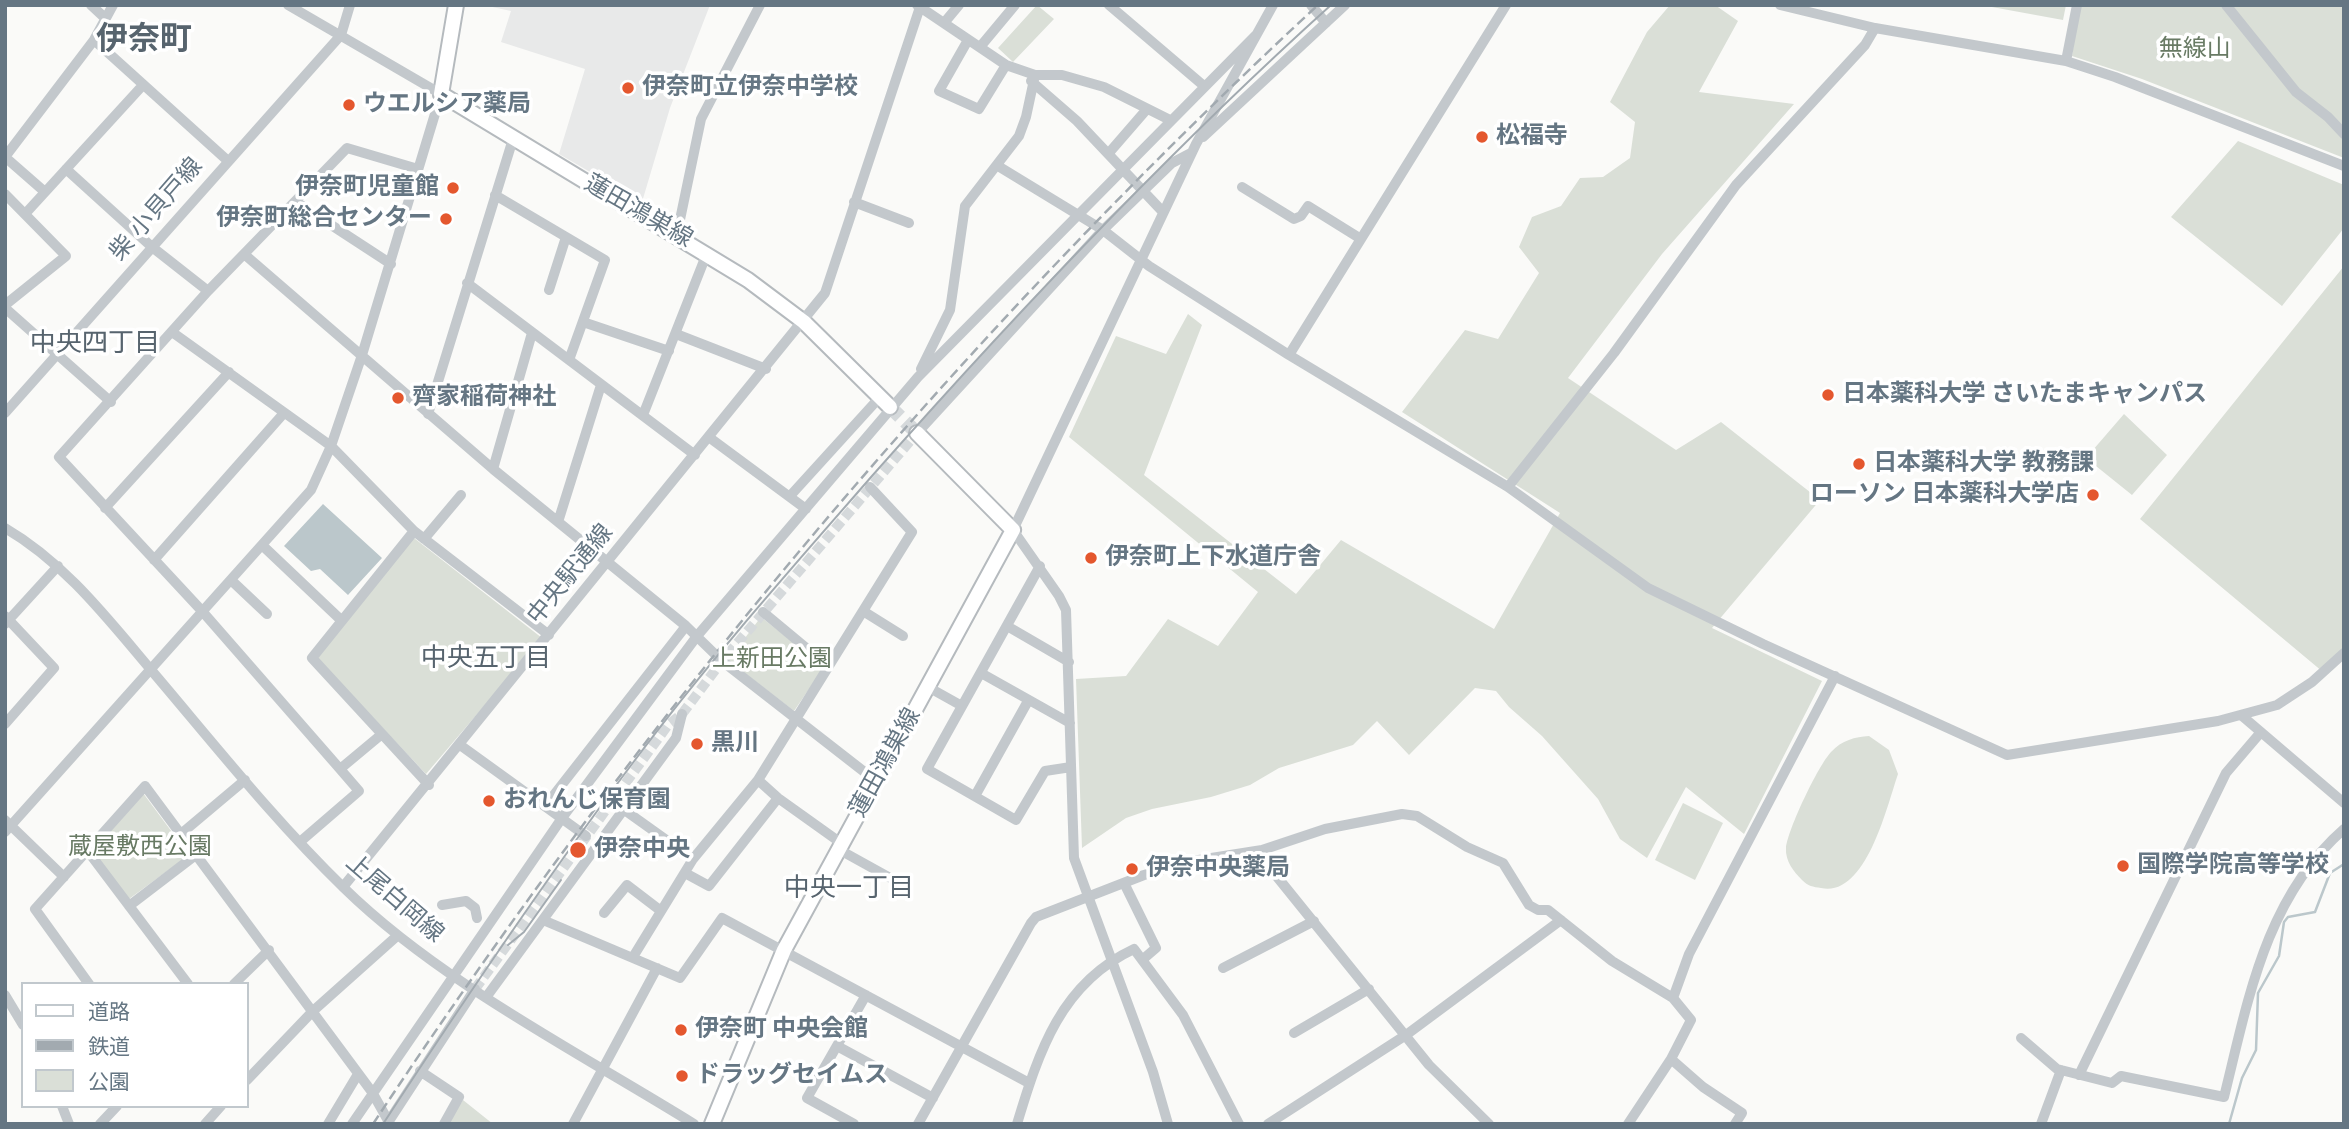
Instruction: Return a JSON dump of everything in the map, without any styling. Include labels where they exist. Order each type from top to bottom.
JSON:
[{"type":"main road","points":[[440,94],[456,5]]},
{"type":"main road","name":"蓮田鴻巣線","points":[[440,94],[708,253],[804,322],[885,402]]},
{"type":"main road","points":[[917,433],[1013,530]]},
{"type":"main road","name":"蓮田鴻巣線","points":[[712,1124],[784,950],[1013,530]]},
{"type":"street","points":[[91,5],[105,18]]},
{"type":"street","points":[[45,192],[5,157],[94,40],[113,5]]},
{"type":"street","points":[[64,877],[7,826],[152,671],[311,490],[331,446],[362,355],[440,94],[288,5]]},
{"type":"street","points":[[341,36],[351,5]]},
{"type":"street","points":[[677,234],[701,119],[760,5]]},
{"type":"street","points":[[944,23],[959,5]]},
{"type":"street","points":[[979,47],[1015,5]]},
{"type":"street","points":[[1110,5],[1204,86]]},
{"type":"street","points":[[1168,1124],[1074,858],[1066,610],[1040,566],[1013,530],[1194,148],[1273,5]]},
{"type":"street","points":[[1311,5],[1326,23]]},
{"type":"street","points":[[917,433],[1103,230],[1345,5]]},
{"type":"street","points":[[1289,355],[1506,5]]},
{"type":"street","points":[[1780,5],[1875,28],[2066,61],[2115,77],[2344,166]]},
{"type":"street","points":[[2066,61],[2077,5]]},
{"type":"street","points":[[2226,5],[2296,92],[2328,117],[2344,134]]},
{"type":"street","points":[[919,6],[1006,65],[1035,80],[1163,212]]},
{"type":"street","name":"中央駅通線","points":[[343,887],[429,785],[825,293],[919,6]]},
{"type":"street","points":[[1507,487],[1614,353],[1737,185],[1865,45],[1875,28]]},
{"type":"street","points":[[790,496],[885,402],[918,376],[1256,35]]},
{"type":"street","name":"柴 小貝戸線","points":[[5,413],[59,356],[152,247],[341,36]]},
{"type":"street","points":[[94,40],[228,161]]},
{"type":"street","points":[[968,40],[939,91],[979,109],[1006,65]]},
{"type":"street","points":[[1035,80],[1062,75],[1104,87],[1170,120]]},
{"type":"street","points":[[918,376],[950,310],[965,206],[998,166],[1018,136],[1035,80]]},
{"type":"street","points":[[25,214],[143,85]]},
{"type":"street","points":[[1108,154],[1147,108]]},
{"type":"street","points":[[428,414],[513,139]]},
{"type":"street","points":[[301,841],[359,791],[202,611],[59,457],[208,291],[348,148],[418,170]]},
{"type":"street","points":[[998,166],[1103,230],[1141,257],[1149,266],[1289,355],[1507,487],[1648,588],[1763,645],[2007,755],[2015,756],[2241,715],[2277,705],[2312,682],[2344,653]]},
{"type":"street","points":[[66,169],[152,247],[208,291]]},
{"type":"street","points":[[1242,187],[1293,219],[1301,216],[1308,206],[1361,239]]},
{"type":"street","points":[[5,194],[66,256],[5,306],[111,402]]},
{"type":"street","points":[[495,195],[605,260],[569,360]]},
{"type":"street","points":[[296,202],[391,264]]},
{"type":"street","points":[[854,202],[909,223]]},
{"type":"street","points":[[549,290],[566,237]]},
{"type":"street","points":[[643,415],[708,253]]},
{"type":"street","points":[[244,254],[493,469],[686,626],[722,661],[876,781]]},
{"type":"street","points":[[467,283],[695,455]]},
{"type":"street","points":[[583,322],[669,351]]},
{"type":"street","points":[[172,332],[331,446],[414,531],[549,635]]},
{"type":"street","points":[[493,469],[532,332]]},
{"type":"street","points":[[676,334],[766,369]]},
{"type":"street","points":[[105,508],[229,372]]},
{"type":"street","points":[[558,522],[601,385]]},
{"type":"street","points":[[352,1124],[562,818],[697,636],[806,509],[885,402]]},
{"type":"street","points":[[154,560],[284,413]]},
{"type":"street","points":[[710,438],[806,509]]},
{"type":"street","points":[[633,957],[693,859],[758,780],[912,532],[870,487]]},
{"type":"street","points":[[424,539],[461,495]]},
{"type":"street","name":"上尾白岡線","points":[[6,530],[58,566],[92,599],[245,780],[343,887],[397,936],[475,989],[694,1124]]},
{"type":"street","points":[[414,531],[312,658],[429,785]]},
{"type":"street","points":[[262,546],[341,620]]},
{"type":"street","points":[[5,724],[54,668],[7,620],[58,566]]},
{"type":"street","points":[[1040,566],[928,769],[1016,820],[1045,771],[1071,767]]},
{"type":"street","points":[[232,581],[267,614]]},
{"type":"street","points":[[863,611],[903,636]]},
{"type":"street","points":[[763,612],[828,666]]},
{"type":"street","points":[[546,805],[686,626]]},
{"type":"street","points":[[1007,626],[1069,662]]},
{"type":"street","points":[[981,673],[1070,723]]},
{"type":"street","points":[[1673,998],[1689,954],[1835,676]]},
{"type":"street","points":[[928,687],[962,706]]},
{"type":"street","points":[[975,796],[1028,701]]},
{"type":"street","points":[[487,996],[676,738],[682,714]]},
{"type":"street","points":[[2241,715],[2344,803]]},
{"type":"street","points":[[2079,1075],[2225,773],[2261,732]]},
{"type":"street","points":[[340,769],[383,734]]},
{"type":"street","points":[[460,744],[586,836]]},
{"type":"street","points":[[182,833],[245,780]]},
{"type":"street","points":[[758,780],[839,846],[894,880]]},
{"type":"street","points":[[88,982],[35,909],[145,786],[372,1092],[389,1123]]},
{"type":"street","points":[[685,873],[709,886],[778,798]]},
{"type":"street","points":[[623,809],[693,859]]},
{"type":"street","points":[[918,1124],[1031,923],[1037,917],[1186,862],[1262,850],[1325,829],[1402,814],[1417,816],[1467,847],[1503,863],[1529,905],[1538,910],[1548,909],[1612,961],[1673,998],[1690,1020],[1671,1059],[1628,1124]]},
{"type":"street","points":[[2021,1038],[2061,1070],[2112,1083],[2121,1076],[2224,1097],[2260,955],[2292,888],[2319,850],[2344,830]]},
{"type":"street","points":[[87,850],[186,982]]},
{"type":"street","points":[[1262,850],[1274,873],[1429,1065],[1489,1124]]},
{"type":"street","points":[[129,906],[197,853]]},
{"type":"street","points":[[1124,883],[1156,948],[1142,960]]},
{"type":"street","points":[[604,914],[628,885],[661,911]]},
{"type":"street","points":[[442,905],[466,901],[475,908],[477,918]]},
{"type":"street","points":[[543,920],[680,978],[722,918],[1029,1083]]},
{"type":"street","points":[[1268,1124],[1406,1035],[1560,920]]},
{"type":"street","points":[[1223,968],[1314,921]]},
{"type":"street","points":[[248,1079],[313,1011],[397,936]]},
{"type":"street","points":[[1017,1124],[1029,1083],[1065,1004],[1079,987],[1111,960],[1134,949],[1183,1015],[1239,1124]]},
{"type":"street","points":[[236,982],[269,950]]},
{"type":"street","points":[[573,1124],[657,968]]},
{"type":"street","points":[[389,1123],[475,989]]},
{"type":"street","points":[[1294,1033],[1369,989]]},
{"type":"street","points":[[5,995],[21,1022]]},
{"type":"street","points":[[854,1124],[807,1098],[866,995]]},
{"type":"street","points":[[837,1046],[933,1098]]},
{"type":"street","points":[[1671,1059],[1703,1087],[1742,1113],[1735,1124]]},
{"type":"street","points":[[2041,1124],[2061,1070]]},
{"type":"street","points":[[420,1071],[459,1097],[444,1124]]},
{"type":"street","points":[[328,1124],[358,1074]]},
{"type":"street","points":[[100,1124],[115,1108]]},
{"type":"street","points":[[205,1124],[219,1108]]},
{"type":"shaded area","name":"伊奈町立伊奈中学校","points":[[483,5],[710,5],[670,108],[642,202],[559,154],[585,69],[501,42],[511,11]]},
{"type":"shaded area","points":[[323,504],[382,558],[348,595],[320,569],[311,571],[284,546]]},
{"type":"green space","points":[[1037,5],[1054,19],[1013,62],[998,48]]},
{"type":"green space","points":[[1670,5],[1715,5],[1738,21],[1699,92],[1794,104],[1662,254],[1568,378],[1676,450],[1721,422],[1820,500],[1712,628],[1822,681],[1744,834],[1686,787],[1647,858],[1620,839],[1598,799],[1542,736],[1509,707],[1496,691],[1475,688],[1409,755],[1377,721],[1353,745],[1279,768],[1250,785],[1126,818],[1082,848],[1076,679],[1126,676],[1168,619],[1218,646],[1258,592],[1069,437],[1116,336],[1166,354],[1188,314],[1202,325],[1144,475],[1296,594],[1341,540],[1494,629],[1560,513],[1402,412],[1465,330],[1498,339],[1539,273],[1519,247],[1532,217],[1561,206],[1580,178],[1603,177],[1630,158],[1635,122],[1610,102],[1647,32]]},
{"type":"green space","points":[[1981,5],[2066,5],[2063,20]]},
{"type":"green space","name":"無線山","points":[[2079,5],[2344,5],[2344,158],[2142,79],[2072,56]]},
{"type":"green space","points":[[2238,141],[2344,185],[2344,228],[2282,306],[2171,217]]},
{"type":"green space","points":[[2344,266],[2344,649],[2323,672],[2140,519]]},
{"type":"green space","points":[[2124,414],[2167,455],[2132,495],[2086,458]]},
{"type":"green space","points":[[414,538],[542,638],[426,774],[316,657]]},
{"type":"green space","name":"上新田公園","points":[[761,617],[824,667],[794,711],[728,660]]},
{"type":"green space","points":[[1869,736],[1889,750],[1898,774],[1881,827],[1862,865],[1850,879],[1837,887],[1811,886],[1796,873],[1787,857],[1786,848],[1792,827],[1825,759],[1849,740]]},
{"type":"green space","name":"蔵屋敷西公園","points":[[143,793],[189,855],[129,899],[92,851]]},
{"type":"green space","points":[[1683,803],[1723,823],[1695,880],[1655,860]]},
{"type":"green space","points":[[463,1100],[493,1124],[447,1124]]},
{"type":"waterway","points":[[2229,1124],[2242,1078],[2256,1050],[2258,993],[2279,956],[2284,922],[2288,917],[2315,912],[2330,873],[2344,864]]},
{"type":"tunnel","points":[[890,407],[917,433]]},
{"type":"tunnel","points":[[475,989],[668,725],[682,714],[722,661],[917,433]]},
{"type":"tram line","points":[[383,1124],[569,849],[663,723],[751,616],[872,476],[1038,294],[1152,175],[1331,5]]},
{"type":"tram line","points":[[508,945],[524,932],[561,880]]},
{"type":"railway","points":[[373,1124],[584,823],[696,678],[812,536],[932,398],[1057,263],[1185,132],[1318,5]]},
{"type":"place","name":"伊奈町立伊奈中学校","points":[[628,88]]},
{"type":"place","name":"ウエルシア薬局","points":[[349,105]]},
{"type":"place","name":"松福寺","points":[[1482,137]]},
{"type":"place","name":"伊奈町児童館","points":[[453,188]]},
{"type":"place","name":"伊奈町総合センター","points":[[446,219]]},
{"type":"place","name":"日本薬科大学 さいたまキャンパス","points":[[1828,395]]},
{"type":"place","name":"齊家稲荷神社","points":[[398,398]]},
{"type":"place","name":"日本薬科大学 教務課","points":[[1859,464]]},
{"type":"place","name":"ローソン 日本薬科大学店","points":[[2093,495]]},
{"type":"place","name":"伊奈町上下水道庁舎","points":[[1091,558]]},
{"type":"place","name":"黒川","points":[[697,744]]},
{"type":"place","name":"おれんじ保育園","points":[[489,801]]},
{"type":"place","name":"伊奈中央","points":[[578,850]]},
{"type":"place","name":"国際学院高等学校","points":[[2123,866]]},
{"type":"place","name":"伊奈中央薬局","points":[[1132,869]]},
{"type":"place","name":"伊奈町 中央会館","points":[[681,1030]]},
{"type":"place","name":"ドラッグセイムス","points":[[682,1076]]},
{"type":"district","name":"伊奈町","points":[[144,41]]},
{"type":"district","name":"中央四丁目","points":[[95,344]]},
{"type":"district","name":"中央五丁目","points":[[486,659]]},
{"type":"district","name":"中央一丁目","points":[[849,889]]}]
